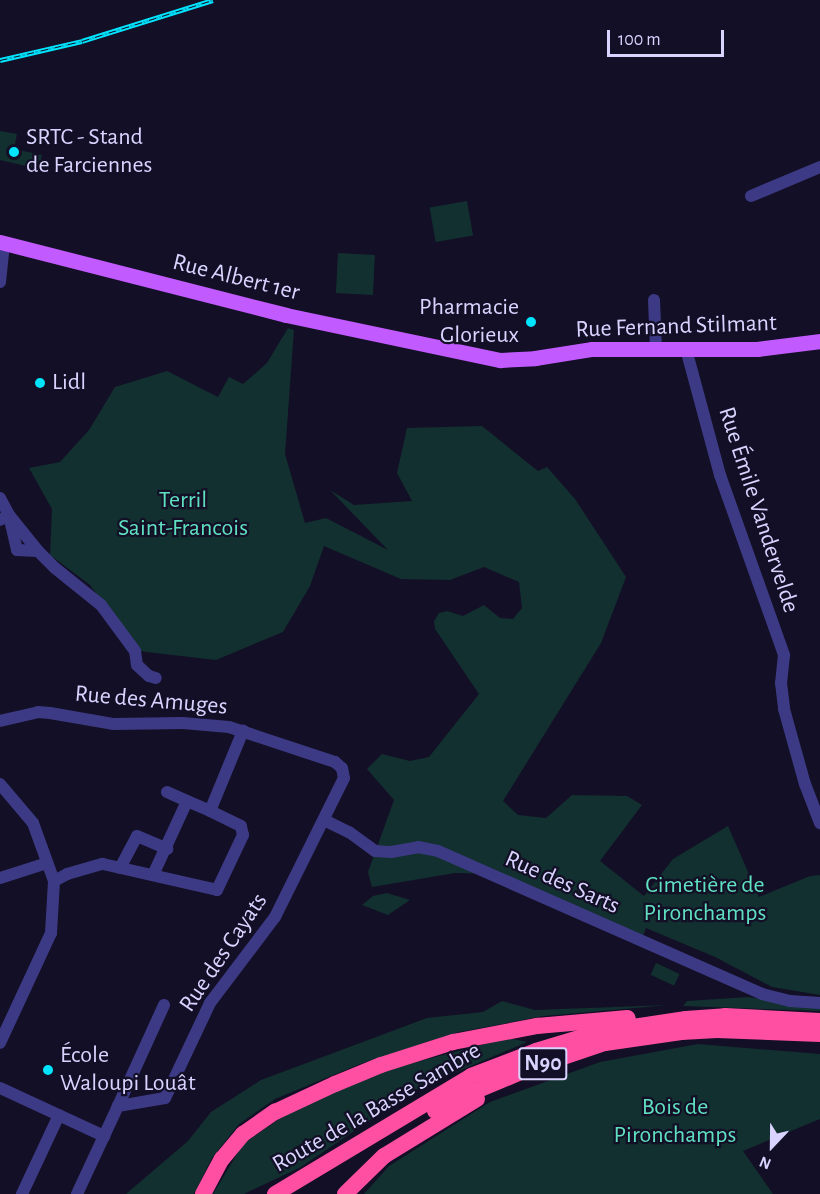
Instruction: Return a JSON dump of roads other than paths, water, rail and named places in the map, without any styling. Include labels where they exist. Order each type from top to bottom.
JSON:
[{"type":"highway","points":[[725,1016],[747,1012],[820,1014]]},
{"type":"highway","name":"Route de la Basse Sambre","points":[[274,1194],[471,1076],[536,1050],[599,1032],[686,1019],[725,1016],[820,1021]]},
{"type":"highway","points":[[203,1194],[232,1146],[256,1124],[293,1103],[381,1065],[453,1042],[537,1026],[634,1017],[686,1019]]},
{"type":"highway","name":"Route de la Basse Sambre","points":[[295,1194],[452,1101],[528,1069],[605,1043],[681,1032],[754,1031],[820,1036]]},
{"type":"highway","points":[[345,1194],[384,1156],[528,1069]]},
{"type":"main road","name":"Rue Albert 1er","points":[[2,243],[286,315],[462,354]]},
{"type":"main road","name":"Rue Fernand Stilmant","points":[[462,354],[500,360],[535,358],[592,349],[757,350],[820,341]]},
{"type":"street","points":[[751,196],[820,167]]},
{"type":"street","points":[[0,282],[2,243]]},
{"type":"street","points":[[654,300],[656,350]]},
{"type":"street","name":"Rue Émile Vandervelde","points":[[686,349],[720,475],[784,655],[781,683],[784,709],[805,784],[820,823]]},
{"type":"street","points":[[0,498],[4,517],[17,550],[38,551],[100,605],[135,651],[137,665],[149,676],[156,678]]},
{"type":"street","name":"Rue des Amuges","points":[[0,721],[50,713],[114,724],[183,723],[229,727],[335,762],[342,768],[344,778],[340,789]]},
{"type":"street","points":[[210,811],[243,731]]},
{"type":"street","points":[[0,784],[33,824],[54,881],[51,933],[5,1019],[0,1043]]},
{"type":"street","name":"Rue des Cayats","points":[[118,1106],[165,1098],[210,1003],[275,917],[340,789]]},
{"type":"street","points":[[54,881],[90,866],[103,864],[218,890],[243,835],[241,826],[167,792]]},
{"type":"street","points":[[153,875],[167,849],[187,801]]},
{"type":"street","name":"Rue des Sarts","points":[[324,820],[349,832],[375,851],[391,852],[425,847],[438,851],[762,994],[790,1001],[820,1003]]},
{"type":"street","points":[[120,868],[139,832],[167,849]]},
{"type":"street","points":[[0,878],[47,863]]},
{"type":"street","name":"Rue des Cayats","points":[[76,1194],[164,1005]]},
{"type":"street","points":[[0,1088],[104,1136]]},
{"type":"street","points":[[22,1194],[59,1116]]},
{"type":"railway","points":[[0,60],[82,41],[213,0]]},
{"type":"place","name":"SRTC - Stand de Farciennes","points":[[14,152]]},
{"type":"place","name":"Pharmacie Glorieux","points":[[531,322]]},
{"type":"place","name":"Lidl","points":[[40,383]]},
{"type":"place","name":"École Waloupi Louât","points":[[48,1070]]},
{"type":"park label","name":"Terril Saint-Francois","points":[[183,515]]},
{"type":"park label","name":"Cimetière de Pironchamps","points":[[705,900]]},
{"type":"park label","name":"Bois de Pironchamps","points":[[675,1122]]}]
